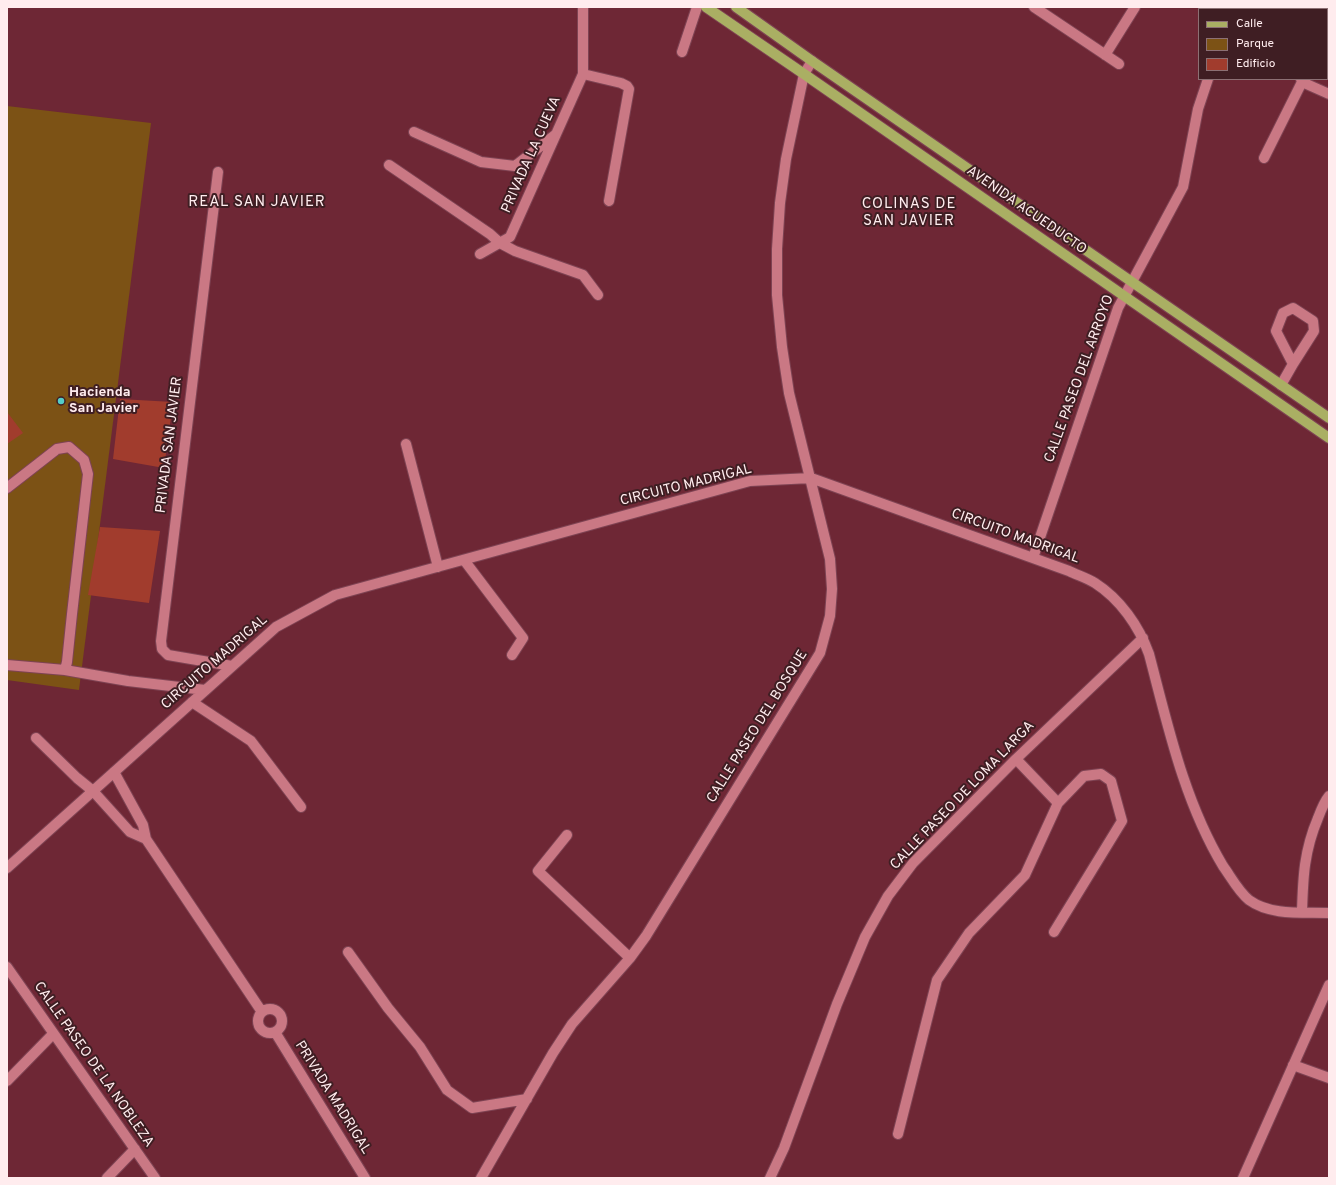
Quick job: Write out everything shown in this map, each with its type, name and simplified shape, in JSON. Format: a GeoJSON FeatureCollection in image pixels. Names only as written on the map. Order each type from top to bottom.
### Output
{"type":"FeatureCollection","features":[{"type":"Feature","properties":{"kind":"main road","name":"AVENIDA ACUEDUCTO"},"geometry":{"type":"LineString","coordinates":[[706,7],[1329,438]]}},
{"type":"Feature","properties":{"kind":"main road","name":"AVENIDA ACUEDUCTO"},"geometry":{"type":"LineString","coordinates":[[736,7],[1329,418]]}},
{"type":"Feature","properties":{"kind":"street","name":"PRIVADA LA CUEVA"},"geometry":{"type":"LineString","coordinates":[[480,254],[510,237],[583,74],[583,7]]}},
{"type":"Feature","properties":{"kind":"street"},"geometry":{"type":"LineString","coordinates":[[682,52],[697,7]]}},
{"type":"Feature","properties":{"kind":"street"},"geometry":{"type":"LineString","coordinates":[[1034,7],[1119,64]]}},
{"type":"Feature","properties":{"kind":"street"},"geometry":{"type":"LineString","coordinates":[[1105,55],[1135,7]]}},
{"type":"Feature","properties":{"kind":"street","name":"CALLE PASEO DEL BOSQUE"},"geometry":{"type":"LineString","coordinates":[[481,1178],[572,1024],[630,958],[646,936],[820,652],[830,616],[832,589],[830,559],[789,393],[782,347],[777,295],[777,249],[780,204],[786,159],[804,74],[812,61]]}},
{"type":"Feature","properties":{"kind":"street"},"geometry":{"type":"LineString","coordinates":[[583,74],[621,83],[629,89],[609,201]]}},
{"type":"Feature","properties":{"kind":"street","name":"CALLE PASEO DEL ARROYO"},"geometry":{"type":"LineString","coordinates":[[1033,558],[1118,308],[1183,187],[1198,109],[1208,80]]}},
{"type":"Feature","properties":{"kind":"street"},"geometry":{"type":"LineString","coordinates":[[1264,158],[1302,81],[1329,94]]}},
{"type":"Feature","properties":{"kind":"street"},"geometry":{"type":"LineString","coordinates":[[414,132],[481,162],[515,166],[557,134]]}},
{"type":"Feature","properties":{"kind":"street"},"geometry":{"type":"LineString","coordinates":[[389,165],[490,234],[500,243],[515,251],[583,275],[598,295]]}},
{"type":"Feature","properties":{"kind":"street","name":"PRIVADA SAN JAVIER"},"geometry":{"type":"LineString","coordinates":[[218,172],[161,641],[162,649],[168,655],[232,666]]}},
{"type":"Feature","properties":{"kind":"street"},"geometry":{"type":"LineString","coordinates":[[1281,385],[1314,331],[1313,321],[1293,308],[1283,313],[1276,331],[1293,364]]}},
{"type":"Feature","properties":{"kind":"street"},"geometry":{"type":"LineString","coordinates":[[406,444],[438,567]]}},
{"type":"Feature","properties":{"kind":"street"},"geometry":{"type":"LineString","coordinates":[[7,488],[58,449],[69,447],[84,460],[88,474],[65,670]]}},
{"type":"Feature","properties":{"kind":"street","name":"CIRCUITO MADRIGAL"},"geometry":{"type":"LineString","coordinates":[[7,868],[276,627],[335,595],[750,481],[811,478],[1069,571],[1095,583],[1117,602],[1131,618],[1143,638],[1149,654],[1177,760],[1191,800],[1216,853],[1238,888],[1249,900],[1264,908],[1285,912],[1329,913]]}},
{"type":"Feature","properties":{"kind":"street"},"geometry":{"type":"LineString","coordinates":[[464,560],[523,638],[512,655]]}},
{"type":"Feature","properties":{"kind":"street","name":"CALLE PASEO DE LOMA LARGA"},"geometry":{"type":"LineString","coordinates":[[770,1178],[784,1148],[837,1004],[865,937],[888,896],[913,863],[1016,760],[1143,638]]}},
{"type":"Feature","properties":{"kind":"street"},"geometry":{"type":"LineString","coordinates":[[7,665],[65,670],[128,681],[205,690]]}},
{"type":"Feature","properties":{"kind":"street"},"geometry":{"type":"LineString","coordinates":[[192,702],[252,741],[301,806]]}},
{"type":"Feature","properties":{"kind":"street"},"geometry":{"type":"LineString","coordinates":[[36,738],[93,791],[130,832],[146,839]]}},
{"type":"Feature","properties":{"kind":"street"},"geometry":{"type":"LineString","coordinates":[[1016,760],[1058,803]]}},
{"type":"Feature","properties":{"kind":"street"},"geometry":{"type":"LineString","coordinates":[[114,772],[143,825],[146,839],[262,1012]]}},
{"type":"Feature","properties":{"kind":"street"},"geometry":{"type":"LineString","coordinates":[[898,1134],[937,980],[969,933],[1025,875],[1058,803],[1084,776],[1101,774],[1111,781],[1122,821],[1054,932]]}},
{"type":"Feature","properties":{"kind":"street"},"geometry":{"type":"LineString","coordinates":[[1302,912],[1305,856],[1314,827],[1325,801],[1329,796]]}},
{"type":"Feature","properties":{"kind":"street"},"geometry":{"type":"LineString","coordinates":[[567,835],[538,871],[630,958]]}},
{"type":"Feature","properties":{"kind":"street"},"geometry":{"type":"LineString","coordinates":[[348,952],[388,1008],[420,1047],[447,1090],[472,1108],[527,1099]]}},
{"type":"Feature","properties":{"kind":"street","name":"CALLE PASEO DE LA NOBLEZA"},"geometry":{"type":"LineString","coordinates":[[7,967],[155,1178]]}},
{"type":"Feature","properties":{"kind":"street"},"geometry":{"type":"LineString","coordinates":[[1243,1178],[1293,1065],[1326,1000],[1329,985]]}},
{"type":"Feature","properties":{"kind":"street"},"geometry":{"type":"LineString","coordinates":[[267,1009],[277,1011],[282,1019],[282,1024],[275,1032],[267,1033],[260,1027],[258,1019],[262,1012],[267,1009]]}},
{"type":"Feature","properties":{"kind":"street","name":"PRIVADA MADRIGAL"},"geometry":{"type":"LineString","coordinates":[[275,1032],[365,1178]]}},
{"type":"Feature","properties":{"kind":"street"},"geometry":{"type":"LineString","coordinates":[[7,1081],[53,1034]]}},
{"type":"Feature","properties":{"kind":"street"},"geometry":{"type":"LineString","coordinates":[[1293,1065],[1329,1078]]}},
{"type":"Feature","properties":{"kind":"street"},"geometry":{"type":"LineString","coordinates":[[107,1178],[135,1149]]}},
{"type":"Feature","properties":{"kind":"green space","name":"Hacienda San Javier"},"geometry":{"type":"Polygon","coordinates":[[[7,106],[151,123],[79,690],[7,680],[7,106]]]}},
{"type":"Feature","properties":{"kind":"building"},"geometry":{"type":"Polygon","coordinates":[[[120,399],[173,402],[164,468],[113,459],[120,399]]]}},
{"type":"Feature","properties":{"kind":"building"},"geometry":{"type":"Polygon","coordinates":[[[7,412],[23,433],[7,444],[7,412]]]}},
{"type":"Feature","properties":{"kind":"building"},"geometry":{"type":"Polygon","coordinates":[[[100,527],[160,531],[149,603],[88,595],[100,527]]]}},
{"type":"Feature","properties":{"kind":"place","name":"Hacienda San Javier"},"geometry":{"type":"Point","coordinates":[61,401]}},
{"type":"Feature","properties":{"kind":"district","name":"REAL SAN JAVIER"},"geometry":{"type":"Point","coordinates":[257,203]}},
{"type":"Feature","properties":{"kind":"district","name":"COLINAS DE SAN JAVIER"},"geometry":{"type":"Point","coordinates":[909,214]}}]}
